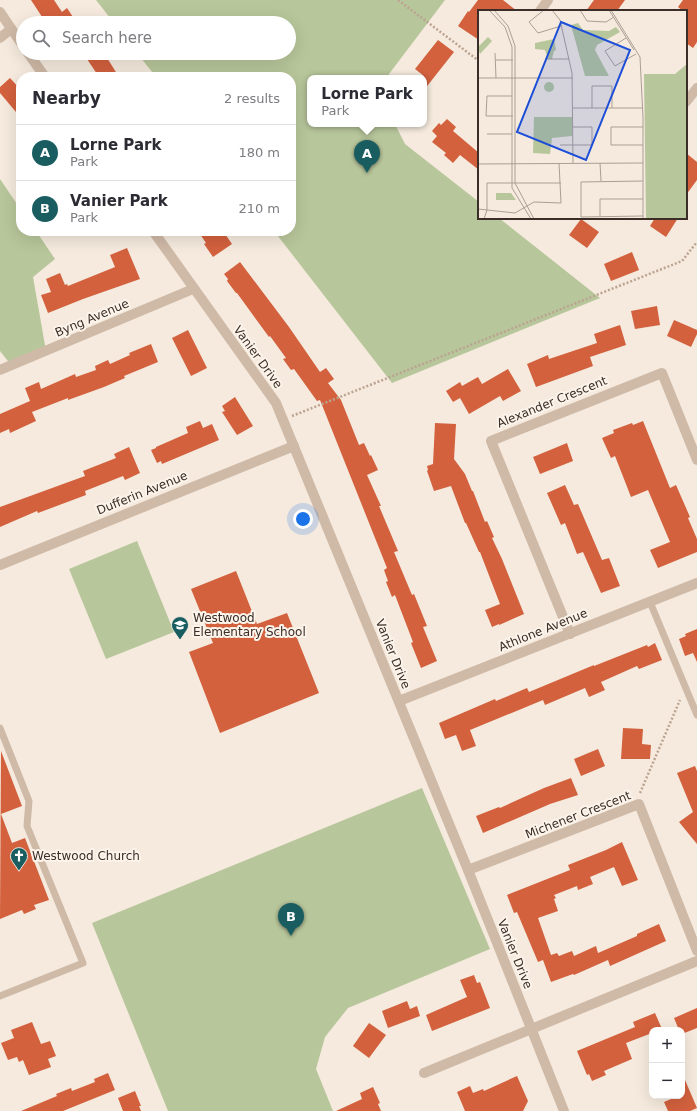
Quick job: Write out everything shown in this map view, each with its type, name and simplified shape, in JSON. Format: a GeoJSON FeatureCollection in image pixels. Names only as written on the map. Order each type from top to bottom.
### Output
{"type":"FeatureCollection","features":[{"type":"Feature","properties":{"kind":"street"},"geometry":{"type":"LineString","coordinates":[[541,10],[548,0]]}},
{"type":"Feature","properties":{"kind":"street"},"geometry":{"type":"LineString","coordinates":[[0,12],[16,36]]}},
{"type":"Feature","properties":{"kind":"street"},"geometry":{"type":"LineString","coordinates":[[0,38],[11,29]]}},
{"type":"Feature","properties":{"kind":"street"},"geometry":{"type":"LineString","coordinates":[[33,60],[41,72]]}},
{"type":"Feature","properties":{"kind":"street"},"geometry":{"type":"LineString","coordinates":[[687,101],[697,88]]}},
{"type":"Feature","properties":{"kind":"street","name":"Vanier Drive"},"geometry":{"type":"LineString","coordinates":[[156,236],[276,403],[468,870],[564,1111]]}},
{"type":"Feature","properties":{"kind":"street","name":"Byng Avenue"},"geometry":{"type":"LineString","coordinates":[[0,370],[193,289]]}},
{"type":"Feature","properties":{"kind":"street","name":"Alexander Crescent"},"geometry":{"type":"LineString","coordinates":[[570,634],[491,441],[662,373],[697,460]]}},
{"type":"Feature","properties":{"kind":"street","name":"Dufferin Avenue"},"geometry":{"type":"LineString","coordinates":[[0,565],[294,446]]}},
{"type":"Feature","properties":{"kind":"street","name":"Athlone Avenue"},"geometry":{"type":"LineString","coordinates":[[399,701],[697,583]]}},
{"type":"Feature","properties":{"kind":"street","name":"Michener Crescent"},"geometry":{"type":"LineString","coordinates":[[468,870],[639,804],[697,951]]}},
{"type":"Feature","properties":{"kind":"street"},"geometry":{"type":"LineString","coordinates":[[424,1073],[697,961]]}},
{"type":"Feature","properties":{"kind":"lane"},"geometry":{"type":"LineString","coordinates":[[650,602],[697,715]]}},
{"type":"Feature","properties":{"kind":"lane"},"geometry":{"type":"LineString","coordinates":[[0,728],[29,802],[27,826],[83,963],[0,996]]}},
{"type":"Feature","properties":{"kind":"path"},"geometry":{"type":"LineString","coordinates":[[398,0],[478,60]]}},
{"type":"Feature","properties":{"kind":"path"},"geometry":{"type":"LineString","coordinates":[[283,419],[682,261],[697,242]]}},
{"type":"Feature","properties":{"kind":"path"},"geometry":{"type":"LineString","coordinates":[[639,804],[637,799],[686,687]]}},
{"type":"Feature","properties":{"kind":"green space"},"geometry":{"type":"Polygon","coordinates":[[[96,0],[445,0],[389,75],[307,75],[307,127],[396,127],[405,144],[478,201],[478,219],[500,219],[600,298],[392,383],[278,236],[296,236],[296,72],[152,72],[143,60],[296,60],[296,16],[109,16],[96,0]]]}},
{"type":"Feature","properties":{"kind":"green space"},"geometry":{"type":"Polygon","coordinates":[[[0,179],[16,203],[16,236],[39,236],[55,259],[33,277],[46,351],[11,365],[0,351],[0,179]]]}},
{"type":"Feature","properties":{"kind":"green space"},"geometry":{"type":"Polygon","coordinates":[[[137,541],[174,632],[106,659],[69,569],[137,541]]]}},
{"type":"Feature","properties":{"kind":"green space"},"geometry":{"type":"Polygon","coordinates":[[[422,788],[490,949],[348,1008],[325,1037],[316,1069],[333,1111],[168,1111],[92,923],[422,788]]]}},
{"type":"Feature","properties":{"kind":"building"},"geometry":{"type":"Polygon","coordinates":[[[31,0],[54,0],[62,12],[67,8],[72,16],[41,16],[31,0]]]}},
{"type":"Feature","properties":{"kind":"building"},"geometry":{"type":"Polygon","coordinates":[[[478,0],[503,0],[516,10],[478,10],[478,39],[458,26],[468,11],[469,12],[478,0]]]}},
{"type":"Feature","properties":{"kind":"building"},"geometry":{"type":"Polygon","coordinates":[[[594,0],[625,0],[618,10],[587,10],[594,0]]]}},
{"type":"Feature","properties":{"kind":"building"},"geometry":{"type":"Polygon","coordinates":[[[683,0],[697,0],[697,42],[693,48],[687,44],[687,10],[682,10],[678,7],[683,0]]]}},
{"type":"Feature","properties":{"kind":"building"},"geometry":{"type":"Polygon","coordinates":[[[438,40],[454,52],[427,86],[427,75],[423,75],[415,69],[438,40]]]}},
{"type":"Feature","properties":{"kind":"building"},"geometry":{"type":"Polygon","coordinates":[[[88,60],[108,60],[116,72],[96,72],[88,60]]]}},
{"type":"Feature","properties":{"kind":"building"},"geometry":{"type":"Polygon","coordinates":[[[10,78],[16,85],[16,112],[0,93],[0,87],[10,78]]]}},
{"type":"Feature","properties":{"kind":"building"},"geometry":{"type":"Polygon","coordinates":[[[447,119],[456,127],[453,131],[478,152],[478,169],[460,155],[453,163],[444,155],[446,153],[432,142],[437,136],[432,131],[439,123],[441,125],[447,119]]]}},
{"type":"Feature","properties":{"kind":"building"},"geometry":{"type":"Polygon","coordinates":[[[687,154],[697,162],[697,180],[687,194],[687,154]]]}},
{"type":"Feature","properties":{"kind":"building"},"geometry":{"type":"Polygon","coordinates":[[[581,219],[599,232],[587,248],[569,235],[581,219]]]}},
{"type":"Feature","properties":{"kind":"building"},"geometry":{"type":"Polygon","coordinates":[[[654,219],[677,219],[666,237],[650,226],[654,219]]]}},
{"type":"Feature","properties":{"kind":"building"},"geometry":{"type":"Polygon","coordinates":[[[201,236],[226,236],[232,244],[213,257],[204,244],[206,243],[201,236]]]}},
{"type":"Feature","properties":{"kind":"building"},"geometry":{"type":"Polygon","coordinates":[[[127,248],[140,279],[48,313],[41,295],[51,292],[46,279],[60,273],[65,285],[67,284],[68,286],[115,267],[110,255],[127,248]]]}},
{"type":"Feature","properties":{"kind":"building"},"geometry":{"type":"Polygon","coordinates":[[[632,252],[639,270],[611,281],[604,264],[632,252]]]}},
{"type":"Feature","properties":{"kind":"building"},"geometry":{"type":"Polygon","coordinates":[[[240,262],[289,327],[320,372],[326,368],[334,379],[328,383],[341,400],[359,445],[364,443],[378,470],[367,475],[381,506],[379,506],[398,551],[394,552],[427,626],[423,627],[437,661],[421,668],[395,595],[392,597],[386,582],[388,581],[384,570],[387,568],[320,400],[317,401],[294,369],[291,370],[283,359],[286,358],[227,281],[228,279],[224,274],[240,262]]]}},
{"type":"Feature","properties":{"kind":"building"},"geometry":{"type":"Polygon","coordinates":[[[657,306],[660,325],[635,329],[631,311],[657,306]]]}},
{"type":"Feature","properties":{"kind":"building"},"geometry":{"type":"Polygon","coordinates":[[[674,320],[697,330],[697,334],[691,347],[667,336],[674,320]]]}},
{"type":"Feature","properties":{"kind":"building"},"geometry":{"type":"Polygon","coordinates":[[[620,325],[626,345],[590,357],[593,366],[536,387],[527,364],[548,355],[549,359],[597,343],[594,334],[620,325]]]}},
{"type":"Feature","properties":{"kind":"building"},"geometry":{"type":"Polygon","coordinates":[[[188,330],[207,368],[191,376],[172,338],[188,330]]]}},
{"type":"Feature","properties":{"kind":"building"},"geometry":{"type":"Polygon","coordinates":[[[151,344],[158,362],[124,376],[125,378],[104,387],[68,400],[68,398],[32,412],[36,421],[10,433],[9,429],[0,433],[0,414],[30,401],[25,388],[39,382],[41,389],[75,374],[76,377],[96,370],[95,366],[108,360],[110,364],[130,355],[129,353],[151,344]]]}},
{"type":"Feature","properties":{"kind":"building"},"geometry":{"type":"Polygon","coordinates":[[[508,369],[521,391],[503,401],[500,396],[469,414],[460,398],[453,402],[446,391],[460,382],[462,386],[478,377],[482,384],[508,369]]]}},
{"type":"Feature","properties":{"kind":"building"},"geometry":{"type":"Polygon","coordinates":[[[235,397],[253,426],[237,435],[222,412],[225,411],[222,406],[235,397]]]}},
{"type":"Feature","properties":{"kind":"building"},"geometry":{"type":"Polygon","coordinates":[[[200,421],[203,428],[212,424],[219,440],[162,464],[161,461],[157,463],[151,450],[188,433],[186,427],[200,421]]]}},
{"type":"Feature","properties":{"kind":"building"},"geometry":{"type":"Polygon","coordinates":[[[643,421],[670,488],[676,485],[690,517],[688,518],[697,539],[697,552],[658,568],[650,550],[670,542],[648,490],[631,497],[615,456],[611,458],[602,438],[614,433],[613,430],[632,423],[633,425],[643,421]]]}},
{"type":"Feature","properties":{"kind":"building"},"geometry":{"type":"Polygon","coordinates":[[[435,423],[456,424],[454,459],[465,474],[485,522],[487,521],[494,537],[492,538],[524,614],[499,625],[492,627],[485,610],[500,604],[480,552],[465,523],[451,486],[434,491],[427,471],[427,466],[433,464],[435,423]]]}},
{"type":"Feature","properties":{"kind":"building"},"geometry":{"type":"Polygon","coordinates":[[[567,443],[573,461],[540,474],[533,457],[567,443]]]}},
{"type":"Feature","properties":{"kind":"building"},"geometry":{"type":"Polygon","coordinates":[[[129,447],[140,473],[125,480],[123,476],[85,491],[86,495],[38,513],[37,511],[0,527],[0,507],[85,476],[83,471],[116,458],[114,454],[129,447]]]}},
{"type":"Feature","properties":{"kind":"building"},"geometry":{"type":"Polygon","coordinates":[[[565,485],[574,505],[578,504],[602,560],[609,558],[620,586],[601,593],[583,552],[577,554],[565,523],[561,525],[547,493],[565,485]]]}},
{"type":"Feature","properties":{"kind":"building"},"geometry":{"type":"Polygon","coordinates":[[[236,571],[257,624],[287,613],[319,693],[220,733],[189,652],[213,643],[191,589],[236,571]]]}},
{"type":"Feature","properties":{"kind":"building"},"geometry":{"type":"Polygon","coordinates":[[[697,629],[697,662],[693,653],[685,656],[679,639],[686,636],[685,634],[697,629]]]}},
{"type":"Feature","properties":{"kind":"building"},"geometry":{"type":"Polygon","coordinates":[[[655,643],[662,660],[639,669],[637,666],[601,682],[605,690],[589,697],[585,688],[545,705],[543,700],[470,730],[476,746],[462,751],[456,735],[445,739],[439,723],[495,699],[496,701],[527,688],[529,692],[594,665],[647,645],[648,647],[655,643]]]}},
{"type":"Feature","properties":{"kind":"building"},"geometry":{"type":"Polygon","coordinates":[[[623,728],[643,729],[642,744],[651,745],[650,759],[621,759],[623,728]]]}},
{"type":"Feature","properties":{"kind":"building"},"geometry":{"type":"Polygon","coordinates":[[[598,749],[605,766],[581,776],[574,759],[598,749]]]}},
{"type":"Feature","properties":{"kind":"building","name":"Westwood Church"},"geometry":{"type":"Polygon","coordinates":[[[1,751],[22,806],[1,814],[12,843],[25,838],[49,900],[34,905],[36,909],[24,914],[22,910],[0,919],[1,751]]]}},
{"type":"Feature","properties":{"kind":"building"},"geometry":{"type":"Polygon","coordinates":[[[695,766],[697,771],[697,844],[679,822],[693,812],[677,773],[695,766]]]}},
{"type":"Feature","properties":{"kind":"building"},"geometry":{"type":"Polygon","coordinates":[[[571,778],[578,795],[550,804],[483,833],[476,816],[499,807],[500,808],[544,788],[571,778]]]}},
{"type":"Feature","properties":{"kind":"building"},"geometry":{"type":"Polygon","coordinates":[[[622,842],[638,880],[622,886],[614,867],[590,877],[593,884],[578,890],[577,886],[554,895],[556,898],[554,899],[558,911],[538,918],[551,955],[557,953],[559,956],[572,951],[574,956],[596,946],[598,953],[637,936],[637,934],[659,924],[666,941],[610,966],[608,960],[574,975],[573,974],[551,982],[543,960],[538,962],[517,912],[514,913],[507,895],[570,870],[568,865],[622,842]]]}},
{"type":"Feature","properties":{"kind":"building"},"geometry":{"type":"Polygon","coordinates":[[[474,975],[477,983],[480,982],[490,1008],[432,1031],[426,1015],[467,997],[460,980],[474,975]]]}},
{"type":"Feature","properties":{"kind":"building"},"geometry":{"type":"Polygon","coordinates":[[[407,1001],[410,1009],[417,1006],[420,1016],[388,1028],[382,1011],[407,1001]]]}},
{"type":"Feature","properties":{"kind":"building"},"geometry":{"type":"Polygon","coordinates":[[[697,1008],[697,1028],[685,1033],[685,1027],[678,1027],[674,1018],[697,1008]]]}},
{"type":"Feature","properties":{"kind":"building"},"geometry":{"type":"Polygon","coordinates":[[[655,1013],[661,1027],[649,1027],[649,1034],[626,1043],[632,1059],[604,1071],[606,1075],[592,1081],[589,1074],[587,1075],[577,1051],[635,1027],[633,1022],[655,1013]]]}},
{"type":"Feature","properties":{"kind":"building"},"geometry":{"type":"Polygon","coordinates":[[[32,1022],[41,1044],[50,1041],[56,1056],[48,1059],[51,1067],[29,1075],[23,1060],[19,1062],[17,1057],[8,1060],[1,1043],[14,1038],[11,1030],[32,1022]]]}},
{"type":"Feature","properties":{"kind":"building"},"geometry":{"type":"Polygon","coordinates":[[[369,1023],[386,1035],[369,1058],[353,1046],[369,1023]]]}},
{"type":"Feature","properties":{"kind":"building"},"geometry":{"type":"Polygon","coordinates":[[[108,1073],[115,1090],[63,1111],[21,1111],[57,1096],[56,1094],[71,1088],[72,1091],[95,1082],[94,1079],[108,1073]]]}},
{"type":"Feature","properties":{"kind":"building"},"geometry":{"type":"Polygon","coordinates":[[[517,1076],[528,1101],[523,1111],[465,1111],[457,1092],[470,1086],[473,1093],[483,1089],[484,1091],[517,1076]]]}},
{"type":"Feature","properties":{"kind":"building"},"geometry":{"type":"Polygon","coordinates":[[[685,1080],[697,1108],[690,1111],[668,1111],[664,1102],[671,1099],[685,1099],[685,1080]]]}},
{"type":"Feature","properties":{"kind":"building"},"geometry":{"type":"Polygon","coordinates":[[[373,1087],[380,1103],[378,1104],[381,1111],[336,1111],[362,1099],[360,1093],[373,1087]]]}},
{"type":"Feature","properties":{"kind":"building"},"geometry":{"type":"Polygon","coordinates":[[[135,1091],[141,1106],[139,1106],[141,1111],[123,1111],[118,1098],[135,1091]]]}},
{"type":"Feature","properties":{"kind":"place","name":"Lorne Park"},"geometry":{"type":"Point","coordinates":[367,173]}},
{"type":"Feature","properties":{"kind":"place","name":"Westwood Elementary School"},"geometry":{"type":"Point","coordinates":[180,640]}},
{"type":"Feature","properties":{"kind":"place","name":"Westwood Church"},"geometry":{"type":"Point","coordinates":[19,871]}},
{"type":"Feature","properties":{"kind":"place","name":"Vanier Park"},"geometry":{"type":"Point","coordinates":[291,936]}}]}
